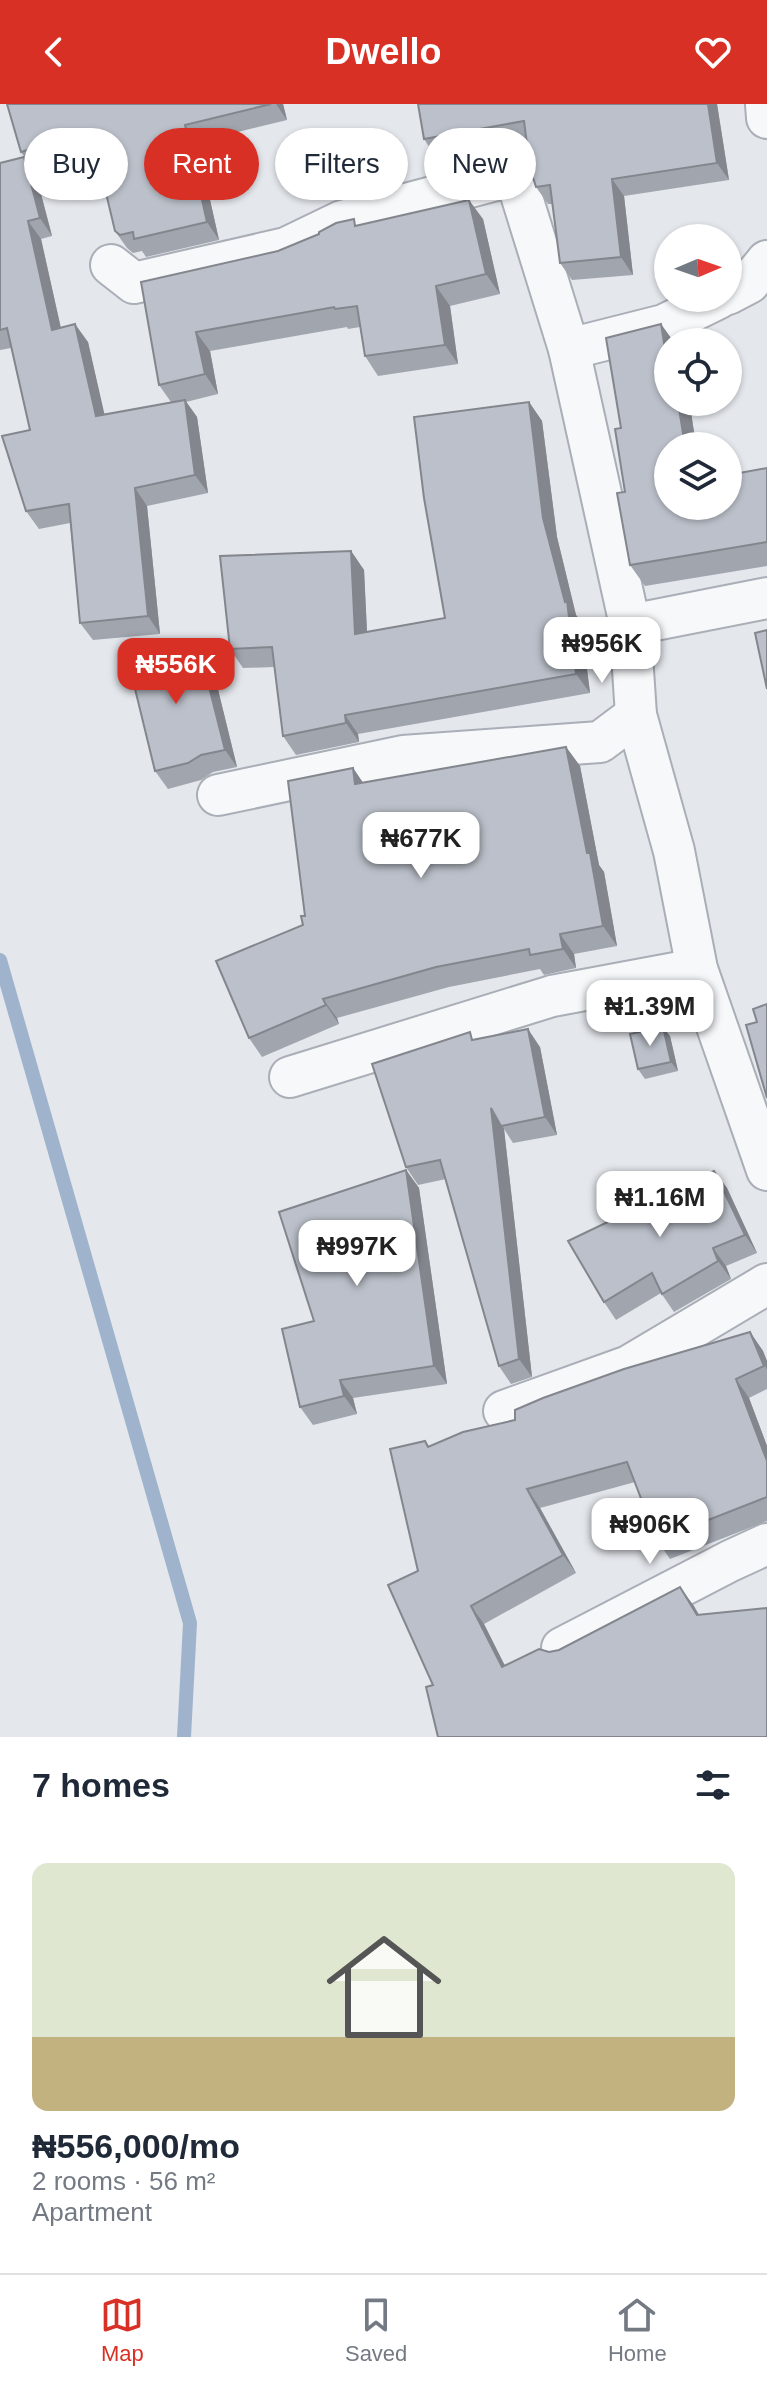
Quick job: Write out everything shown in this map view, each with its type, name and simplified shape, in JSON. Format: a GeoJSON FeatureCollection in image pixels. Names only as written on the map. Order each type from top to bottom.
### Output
{"type":"FeatureCollection","features":[{"type":"Feature","properties":{"kind":"street"},"geometry":{"type":"LineString","coordinates":[[766,104],[767,118]]}},
{"type":"Feature","properties":{"kind":"street"},"geometry":{"type":"LineString","coordinates":[[111,265],[134,283],[286,248],[342,221],[515,175],[569,349],[630,625],[636,715],[674,851],[697,969],[767,1170]]}},
{"type":"Feature","properties":{"kind":"street"},"geometry":{"type":"LineString","coordinates":[[742,287],[749,283],[767,261]]}},
{"type":"Feature","properties":{"kind":"street"},"geometry":{"type":"LineString","coordinates":[[569,349],[664,325],[690,312]]}},
{"type":"Feature","properties":{"kind":"street"},"geometry":{"type":"LineString","coordinates":[[630,625],[767,598]]}},
{"type":"Feature","properties":{"kind":"street"},"geometry":{"type":"LineString","coordinates":[[218,795],[403,756],[600,742],[636,715]]}},
{"type":"Feature","properties":{"kind":"street"},"geometry":{"type":"LineString","coordinates":[[290,1077],[552,996],[697,969]]}},
{"type":"Feature","properties":{"kind":"street"},"geometry":{"type":"LineString","coordinates":[[504,1411],[629,1366],[767,1284]]}},
{"type":"Feature","properties":{"kind":"street"},"geometry":{"type":"LineString","coordinates":[[562,1648],[767,1544]]}},
{"type":"Feature","properties":{"kind":"building"},"geometry":{"type":"Polygon","coordinates":[[[7,104],[271,104],[185,125],[186,128],[144,128],[144,200],[202,200],[207,222],[134,239],[133,232],[120,235],[115,231],[108,200],[128,200],[128,128],[24,128],[24,151],[21,152],[7,104]]]}},
{"type":"Feature","properties":{"kind":"building"},"geometry":{"type":"Polygon","coordinates":[[[418,104],[708,104],[717,163],[612,179],[621,257],[560,263],[550,185],[536,187],[536,128],[525,128],[524,121],[485,128],[424,128],[424,139],[418,104]]]}},
{"type":"Feature","properties":{"kind":"building"},"geometry":{"type":"Polygon","coordinates":[[[24,157],[24,200],[35,200],[40,218],[28,221],[52,330],[75,324],[96,416],[185,400],[195,475],[135,488],[148,616],[80,623],[69,504],[26,511],[2,436],[30,430],[7,328],[0,330],[0,163],[24,157]]]}},
{"type":"Feature","properties":{"kind":"building"},"geometry":{"type":"Polygon","coordinates":[[[469,200],[486,274],[436,286],[445,345],[365,356],[357,306],[334,307],[196,332],[205,374],[159,385],[141,282],[278,251],[319,234],[336,223],[354,219],[355,226],[469,200]]]}},
{"type":"Feature","properties":{"kind":"building"},"geometry":{"type":"Polygon","coordinates":[[[661,324],[662,328],[654,328],[654,416],[680,416],[683,432],[654,432],[654,520],[742,520],[742,472],[767,468],[767,542],[630,565],[617,493],[625,492],[615,429],[621,428],[606,338],[661,324]]]}},
{"type":"Feature","properties":{"kind":"building"},"geometry":{"type":"Polygon","coordinates":[[[529,402],[543,518],[567,601],[576,674],[345,715],[346,723],[283,736],[272,647],[230,649],[220,556],[351,551],[355,634],[445,618],[424,498],[414,417],[529,402]]]}},
{"type":"Feature","properties":{"kind":"building"},"geometry":{"type":"Polygon","coordinates":[[[767,630],[767,689],[755,633],[767,630]]]}},
{"type":"Feature","properties":{"kind":"building"},"geometry":{"type":"Polygon","coordinates":[[[198,643],[225,750],[155,771],[128,660],[198,643]]]}},
{"type":"Feature","properties":{"kind":"building"},"geometry":{"type":"Polygon","coordinates":[[[566,747],[603,926],[560,934],[563,949],[530,955],[529,949],[436,967],[323,999],[326,1005],[249,1038],[216,961],[303,925],[301,916],[305,916],[288,781],[353,768],[355,784],[566,747]]]}},
{"type":"Feature","properties":{"kind":"building"},"geometry":{"type":"Polygon","coordinates":[[[767,1004],[767,1098],[746,1025],[757,1022],[753,1009],[767,1004]]]}},
{"type":"Feature","properties":{"kind":"building"},"geometry":{"type":"Polygon","coordinates":[[[663,1027],[671,1062],[638,1069],[630,1034],[663,1027]]]}},
{"type":"Feature","properties":{"kind":"building"},"geometry":{"type":"Polygon","coordinates":[[[528,1029],[545,1117],[501,1126],[491,1108],[519,1359],[499,1366],[440,1160],[406,1167],[372,1064],[470,1032],[472,1040],[528,1029]]]}},
{"type":"Feature","properties":{"kind":"building"},"geometry":{"type":"Polygon","coordinates":[[[406,1170],[434,1366],[340,1380],[344,1396],[300,1407],[282,1329],[314,1321],[279,1212],[406,1170]]]}},
{"type":"Feature","properties":{"kind":"building"},"geometry":{"type":"Polygon","coordinates":[[[714,1171],[745,1235],[713,1248],[718,1261],[662,1294],[652,1273],[604,1302],[568,1241],[714,1171]]]}},
{"type":"Feature","properties":{"kind":"building"},"geometry":{"type":"Polygon","coordinates":[[[750,1332],[764,1366],[736,1379],[767,1461],[767,1497],[657,1540],[627,1462],[527,1489],[563,1555],[471,1606],[502,1667],[539,1649],[549,1652],[559,1650],[680,1587],[697,1615],[767,1608],[767,1737],[438,1737],[426,1687],[433,1685],[388,1585],[418,1571],[390,1449],[425,1441],[428,1447],[463,1432],[515,1420],[515,1410],[543,1398],[624,1369],[750,1332]]]}},
{"type":"Feature","properties":{"kind":"waterway"},"geometry":{"type":"LineString","coordinates":[[0,960],[190,1623],[184,1737]]}}]}
